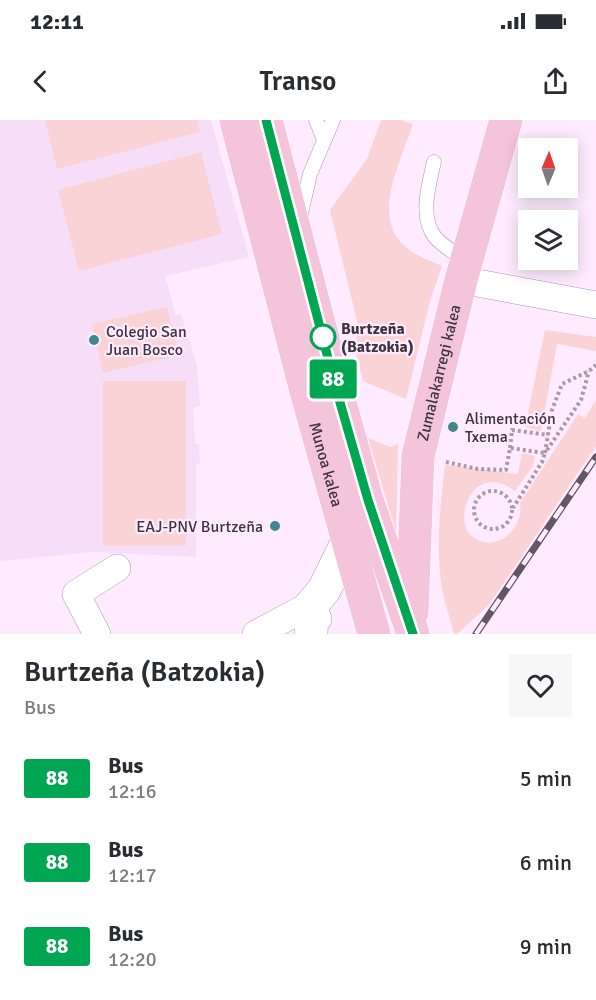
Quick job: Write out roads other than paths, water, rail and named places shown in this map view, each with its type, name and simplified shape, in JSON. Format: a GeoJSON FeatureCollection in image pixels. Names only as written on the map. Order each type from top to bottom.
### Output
{"type":"FeatureCollection","features":[{"type":"Feature","properties":{"kind":"main road","name":"Munoa kalea"},"geometry":{"type":"LineString","coordinates":[[236,120],[347,543],[374,634]]}},
{"type":"Feature","properties":{"kind":"main road","name":"Munoa kalea"},"geometry":{"type":"LineString","coordinates":[[266,120],[335,385],[368,500],[412,633]]}},
{"type":"Feature","properties":{"kind":"main road","name":"Zumalakarregi kalea"},"geometry":{"type":"LineString","coordinates":[[412,633],[418,456],[464,271],[506,120]]}},
{"type":"Feature","properties":{"kind":"street"},"geometry":{"type":"LineString","coordinates":[[464,271],[596,305]]}},
{"type":"Feature","properties":{"kind":"street"},"geometry":{"type":"LineString","coordinates":[[312,619],[347,543]]}},
{"type":"Feature","properties":{"kind":"street"},"geometry":{"type":"LineString","coordinates":[[97,634],[76,594],[117,568]]}},
{"type":"Feature","properties":{"kind":"street"},"geometry":{"type":"LineString","coordinates":[[256,634],[312,619]]}},
{"type":"Feature","properties":{"kind":"street"},"geometry":{"type":"LineString","coordinates":[[312,619],[324,634]]}},
{"type":"Feature","properties":{"kind":"lane"},"geometry":{"type":"LineString","coordinates":[[316,120],[324,140]]}},
{"type":"Feature","properties":{"kind":"lane"},"geometry":{"type":"LineString","coordinates":[[296,235],[310,174],[333,120]]}},
{"type":"Feature","properties":{"kind":"lane"},"geometry":{"type":"LineString","coordinates":[[434,162],[427,190],[426,211],[434,236],[464,271]]}},
{"type":"Feature","properties":{"kind":"railway"},"geometry":{"type":"LineString","coordinates":[[476,634],[596,457]]}},
{"type":"Feature","properties":{"kind":"place","name":"Burtzeña (Batzokia)"},"geometry":{"type":"Point","coordinates":[323,337]}},
{"type":"Feature","properties":{"kind":"place","name":"Colegio San Juan Bosco"},"geometry":{"type":"Point","coordinates":[94,340]}},
{"type":"Feature","properties":{"kind":"place","name":"Alimentación Txema"},"geometry":{"type":"Point","coordinates":[453,427]}},
{"type":"Feature","properties":{"kind":"place","name":"EAJ-PNV Burtzeña"},"geometry":{"type":"Point","coordinates":[275,526]}}]}
